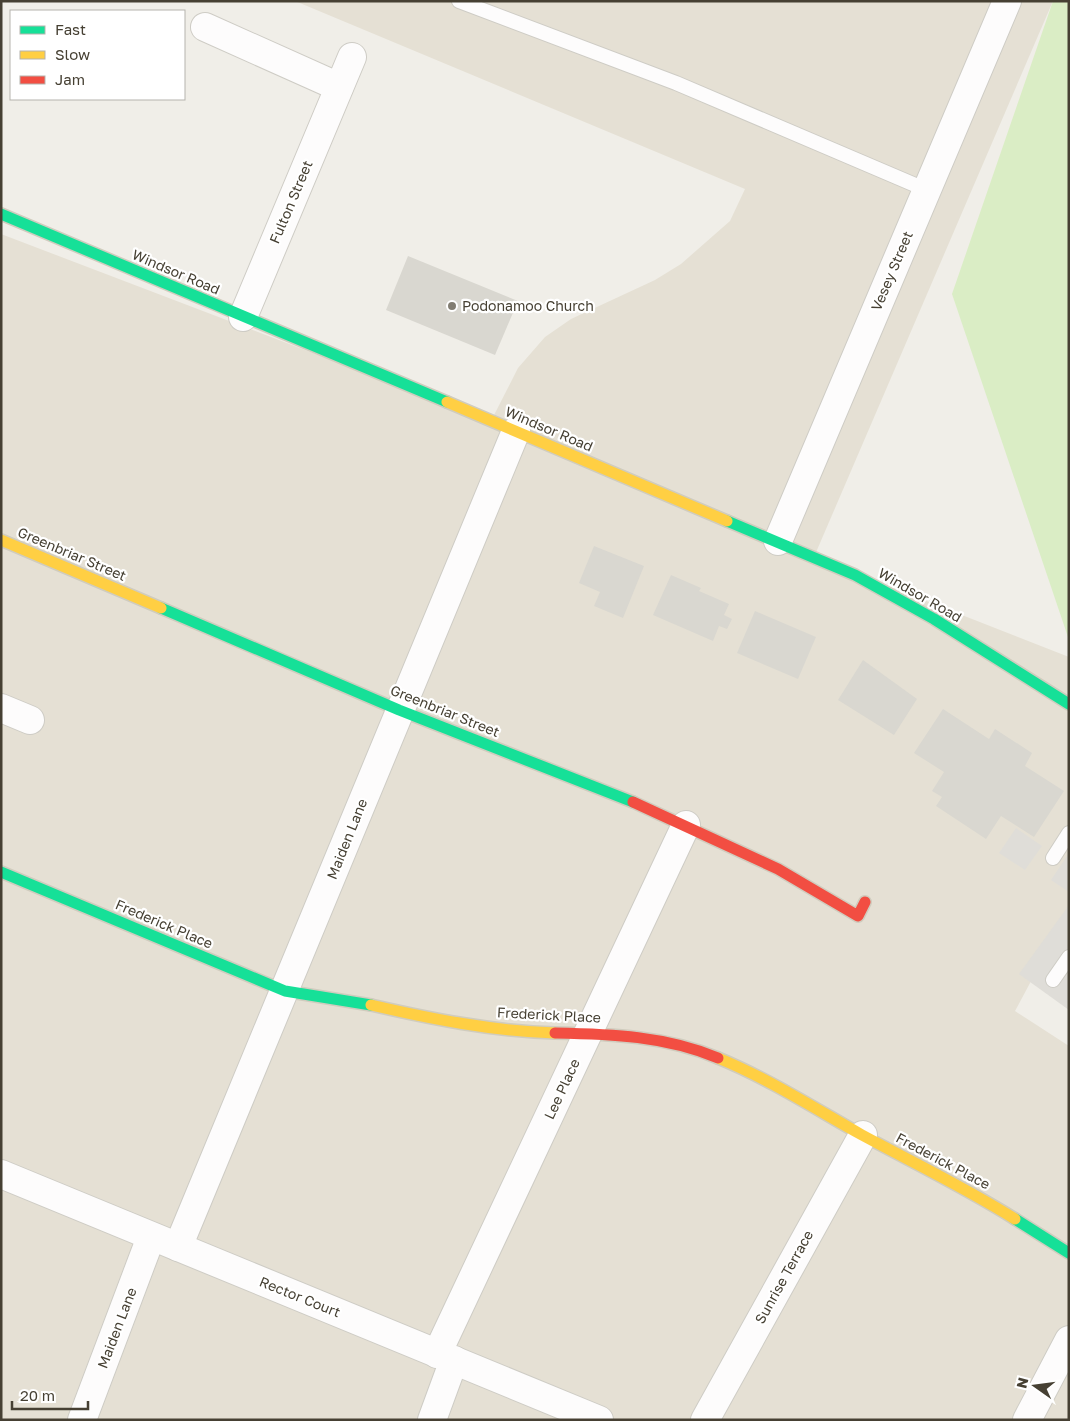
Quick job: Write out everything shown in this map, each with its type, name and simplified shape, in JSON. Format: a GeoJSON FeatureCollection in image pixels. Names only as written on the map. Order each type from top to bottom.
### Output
{"type":"FeatureCollection","features":[{"type":"Feature","properties":{"kind":"street","name":"Vesey Street"},"geometry":{"type":"LineString","coordinates":[[778,541],[1007,1]]}},
{"type":"Feature","properties":{"kind":"street"},"geometry":{"type":"LineString","coordinates":[[205,27],[339,87]]}},
{"type":"Feature","properties":{"kind":"street","name":"Fulton Street"},"geometry":{"type":"LineString","coordinates":[[243,317],[352,57]]}},
{"type":"Feature","properties":{"kind":"street","name":"Windsor Road"},"geometry":{"type":"LineString","coordinates":[[1,214],[855,575],[934,619],[1069,704]]}},
{"type":"Feature","properties":{"kind":"street","name":"Maiden Lane"},"geometry":{"type":"LineString","coordinates":[[178,1247],[516,431]]}},
{"type":"Feature","properties":{"kind":"street","name":"Greenbriar Street"},"geometry":{"type":"LineString","coordinates":[[1,540],[399,710],[634,802],[778,869],[858,916],[865,902]]}},
{"type":"Feature","properties":{"kind":"street"},"geometry":{"type":"LineString","coordinates":[[1,708],[30,720]]}},
{"type":"Feature","properties":{"kind":"street","name":"Lee Place"},"geometry":{"type":"LineString","coordinates":[[432,1420],[446,1357],[588,1033],[686,825]]}},
{"type":"Feature","properties":{"kind":"street","name":"Frederick Place"},"geometry":{"type":"LineString","coordinates":[[1,872],[285,991],[356,1002],[445,1022],[524,1032],[621,1034],[664,1041],[707,1052],[748,1070],[863,1135],[969,1190],[1069,1253]]}},
{"type":"Feature","properties":{"kind":"street","name":"Sunrise Terrace"},"geometry":{"type":"LineString","coordinates":[[706,1420],[863,1135]]}},
{"type":"Feature","properties":{"kind":"street","name":"Rector Court"},"geometry":{"type":"LineString","coordinates":[[1,1174],[599,1420]]}},
{"type":"Feature","properties":{"kind":"street","name":"Maiden Lane"},"geometry":{"type":"LineString","coordinates":[[82,1420],[151,1237]]}},
{"type":"Feature","properties":{"kind":"street"},"geometry":{"type":"LineString","coordinates":[[1027,1420],[1069,1340]]}},
{"type":"Feature","properties":{"kind":"lane"},"geometry":{"type":"LineString","coordinates":[[459,1],[676,82],[927,190]]}},
{"type":"Feature","properties":{"kind":"lane"},"geometry":{"type":"LineString","coordinates":[[1053,858],[1069,833]]}},
{"type":"Feature","properties":{"kind":"lane"},"geometry":{"type":"LineString","coordinates":[[1053,980],[1069,957]]}},
{"type":"Feature","properties":{"kind":"shaded area"},"geometry":{"type":"Polygon","coordinates":[[[295,1],[1053,1],[814,557],[1069,657],[1069,910],[1015,1011],[1069,1046],[1069,1420],[1,1420],[1,234],[491,421],[518,368],[545,337],[571,319],[655,280],[681,264],[730,221],[745,189],[295,1]]]}},
{"type":"Feature","properties":{"kind":"shaded area"},"geometry":{"type":"Polygon","coordinates":[[[1016,828],[1042,846],[1025,870],[999,853],[1016,828]]]}},
{"type":"Feature","properties":{"kind":"shaded area"},"geometry":{"type":"Polygon","coordinates":[[[1069,853],[1069,892],[1051,880],[1069,853]]]}},
{"type":"Feature","properties":{"kind":"shaded area"},"geometry":{"type":"Polygon","coordinates":[[[1069,905],[1069,1010],[1019,974],[1069,905]]]}},
{"type":"Feature","properties":{"kind":"green space"},"geometry":{"type":"Polygon","coordinates":[[[1053,1],[1069,1],[1069,640],[952,294],[1053,1]]]}},
{"type":"Feature","properties":{"kind":"building","name":"Podonamoo Church"},"geometry":{"type":"Polygon","coordinates":[[[408,256],[518,301],[495,355],[386,310],[408,256]]]}},
{"type":"Feature","properties":{"kind":"building"},"geometry":{"type":"Polygon","coordinates":[[[594,546],[644,566],[623,618],[594,606],[600,592],[579,583],[594,546]]]}},
{"type":"Feature","properties":{"kind":"building"},"geometry":{"type":"Polygon","coordinates":[[[671,575],[701,588],[699,591],[729,604],[724,615],[732,619],[727,629],[719,626],[713,641],[653,615],[671,575]]]}},
{"type":"Feature","properties":{"kind":"building"},"geometry":{"type":"Polygon","coordinates":[[[755,611],[816,637],[798,679],[737,653],[755,611]]]}},
{"type":"Feature","properties":{"kind":"building"},"geometry":{"type":"Polygon","coordinates":[[[863,660],[917,699],[894,735],[838,700],[863,660]]]}},
{"type":"Feature","properties":{"kind":"building"},"geometry":{"type":"Polygon","coordinates":[[[943,709],[989,739],[995,729],[1032,753],[1025,766],[1064,791],[1034,837],[1001,816],[986,839],[936,806],[942,797],[932,791],[944,772],[914,753],[943,709]]]}},
{"type":"Feature","properties":{"kind":"traffic: fast"},"geometry":{"type":"LineString","coordinates":[[1,214],[447,402]]}},
{"type":"Feature","properties":{"kind":"traffic: fast"},"geometry":{"type":"LineString","coordinates":[[727,521],[855,575],[934,619],[1069,704]]}},
{"type":"Feature","properties":{"kind":"traffic: fast"},"geometry":{"type":"LineString","coordinates":[[161,608],[399,710],[633,802]]}},
{"type":"Feature","properties":{"kind":"traffic: fast"},"geometry":{"type":"LineString","coordinates":[[1,872],[285,991],[371,1005]]}},
{"type":"Feature","properties":{"kind":"traffic: fast"},"geometry":{"type":"LineString","coordinates":[[1015,1219],[1069,1253]]}},
{"type":"Feature","properties":{"kind":"traffic: slow"},"geometry":{"type":"LineString","coordinates":[[447,402],[727,521]]}},
{"type":"Feature","properties":{"kind":"traffic: slow"},"geometry":{"type":"LineString","coordinates":[[1,540],[161,608]]}},
{"type":"Feature","properties":{"kind":"traffic: slow"},"geometry":{"type":"LineString","coordinates":[[371,1005],[462,1024],[508,1030],[555,1033]]}},
{"type":"Feature","properties":{"kind":"traffic: slow"},"geometry":{"type":"LineString","coordinates":[[718,1058],[773,1084],[1015,1219]]}},
{"type":"Feature","properties":{"kind":"traffic: jam"},"geometry":{"type":"LineString","coordinates":[[633,802],[778,869],[858,916],[865,902]]}},
{"type":"Feature","properties":{"kind":"traffic: jam"},"geometry":{"type":"LineString","coordinates":[[555,1033],[597,1034],[658,1041],[678,1045],[718,1058]]}},
{"type":"Feature","properties":{"kind":"place","name":"Podonamoo Church"},"geometry":{"type":"Point","coordinates":[452,306]}}]}
